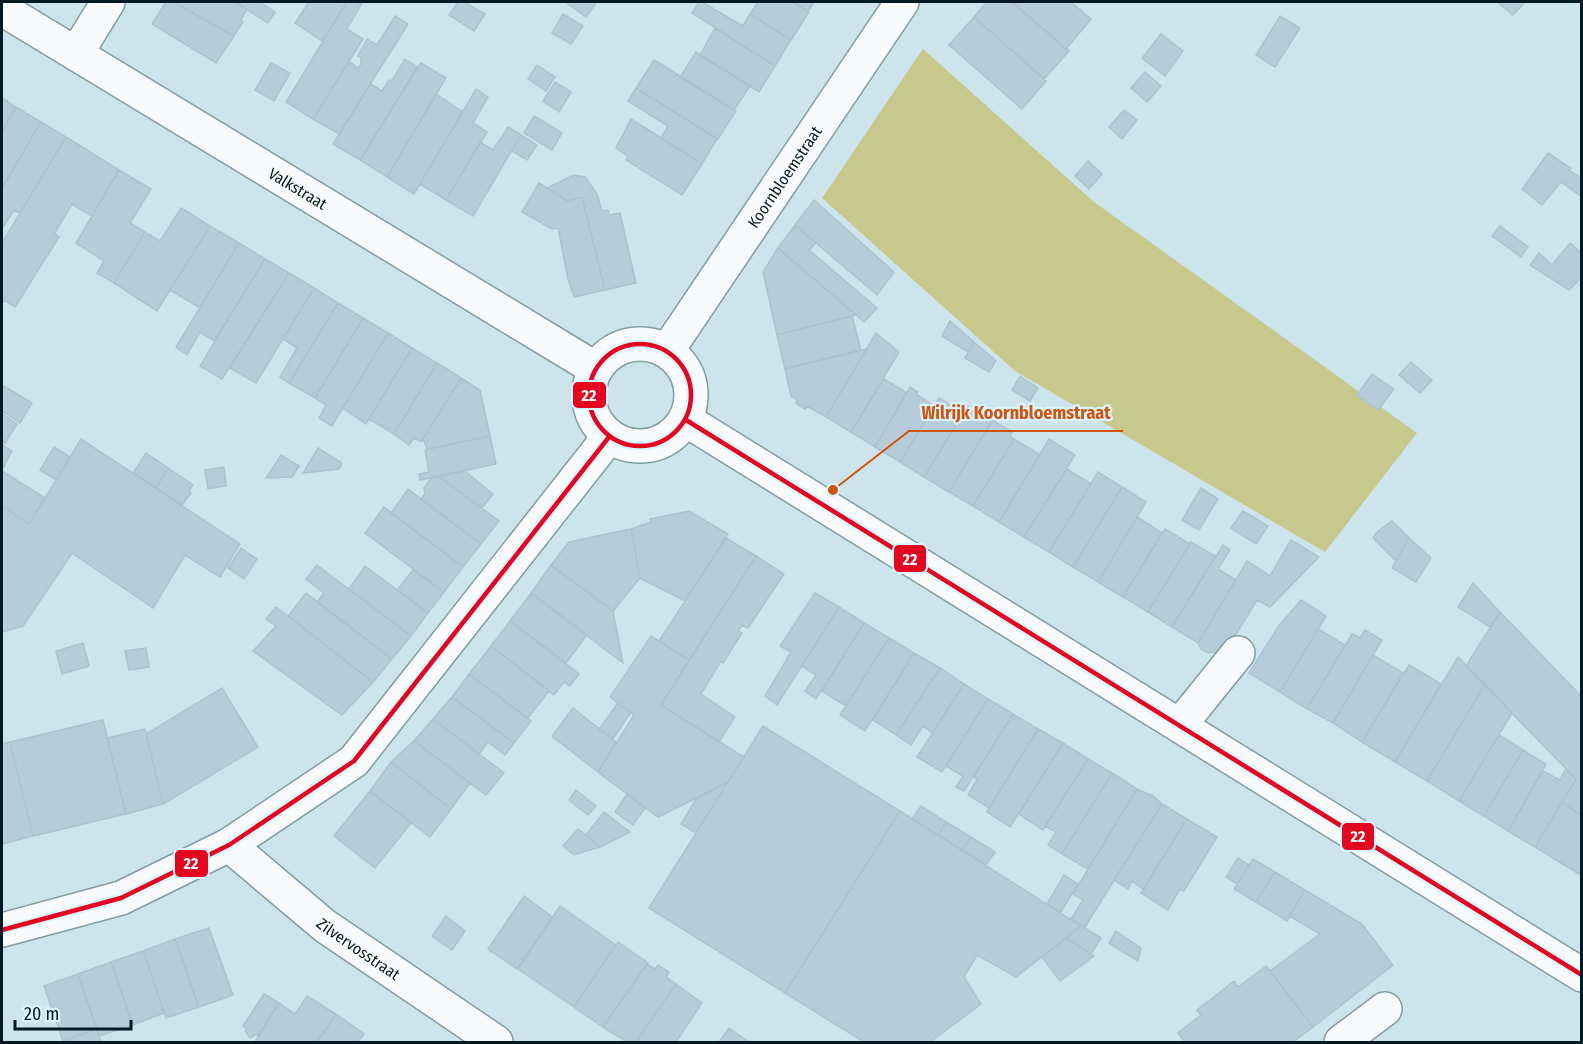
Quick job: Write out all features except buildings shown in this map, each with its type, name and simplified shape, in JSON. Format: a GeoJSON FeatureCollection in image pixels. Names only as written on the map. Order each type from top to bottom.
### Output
{"type":"FeatureCollection","features":[{"type":"Feature","properties":{"kind":"street"},"geometry":{"type":"LineString","coordinates":[[76,54],[108,2]]}},
{"type":"Feature","properties":{"kind":"street","name":"Koornbloemstraat"},"geometry":{"type":"LineString","coordinates":[[668,351],[902,2]]}},
{"type":"Feature","properties":{"kind":"street","name":"Valkstraat"},"geometry":{"type":"LineString","coordinates":[[2,9],[596,369]]}},
{"type":"Feature","properties":{"kind":"street"},"geometry":{"type":"LineString","coordinates":[[641,344],[668,351],[686,371],[692,397],[686,420],[663,442],[636,447],[609,437],[593,418],[589,393],[596,369],[615,350],[641,344]]}},
{"type":"Feature","properties":{"kind":"street"},"geometry":{"type":"LineString","coordinates":[[686,420],[1581,975]]}},
{"type":"Feature","properties":{"kind":"street"},"geometry":{"type":"LineString","coordinates":[[2,930],[121,898],[229,845],[354,761],[609,437]]}},
{"type":"Feature","properties":{"kind":"street"},"geometry":{"type":"LineString","coordinates":[[1180,725],[1238,652]]}},
{"type":"Feature","properties":{"kind":"street","name":"Zilvervosstraat"},"geometry":{"type":"LineString","coordinates":[[229,845],[325,926],[496,1042]]}},
{"type":"Feature","properties":{"kind":"street"},"geometry":{"type":"LineString","coordinates":[[1341,1042],[1385,1009]]}},
{"type":"Feature","properties":{"kind":"green space"},"geometry":{"type":"Polygon","coordinates":[[[923,49],[1094,202],[1417,433],[1325,552],[1015,371],[822,198],[923,49]]]}},
{"type":"Feature","properties":{"kind":"transit line","name":"22"},"geometry":{"type":"LineString","coordinates":[[640,344],[659,348],[676,359],[687,376],[691,395],[687,414],[676,431],[659,442],[640,446],[621,442],[604,431],[593,414],[589,395],[593,376],[604,359],[621,348],[640,344]]}},
{"type":"Feature","properties":{"kind":"transit line","name":"22"},"geometry":{"type":"LineString","coordinates":[[686,420],[1582,975]]}},
{"type":"Feature","properties":{"kind":"transit line","name":"22"},"geometry":{"type":"LineString","coordinates":[[2,930],[121,898],[229,845],[354,761],[609,437]]}},
{"type":"Feature","properties":{"kind":"place","name":"Wilrijk Koornbloemstraat"},"geometry":{"type":"Point","coordinates":[833,490]}}]}
